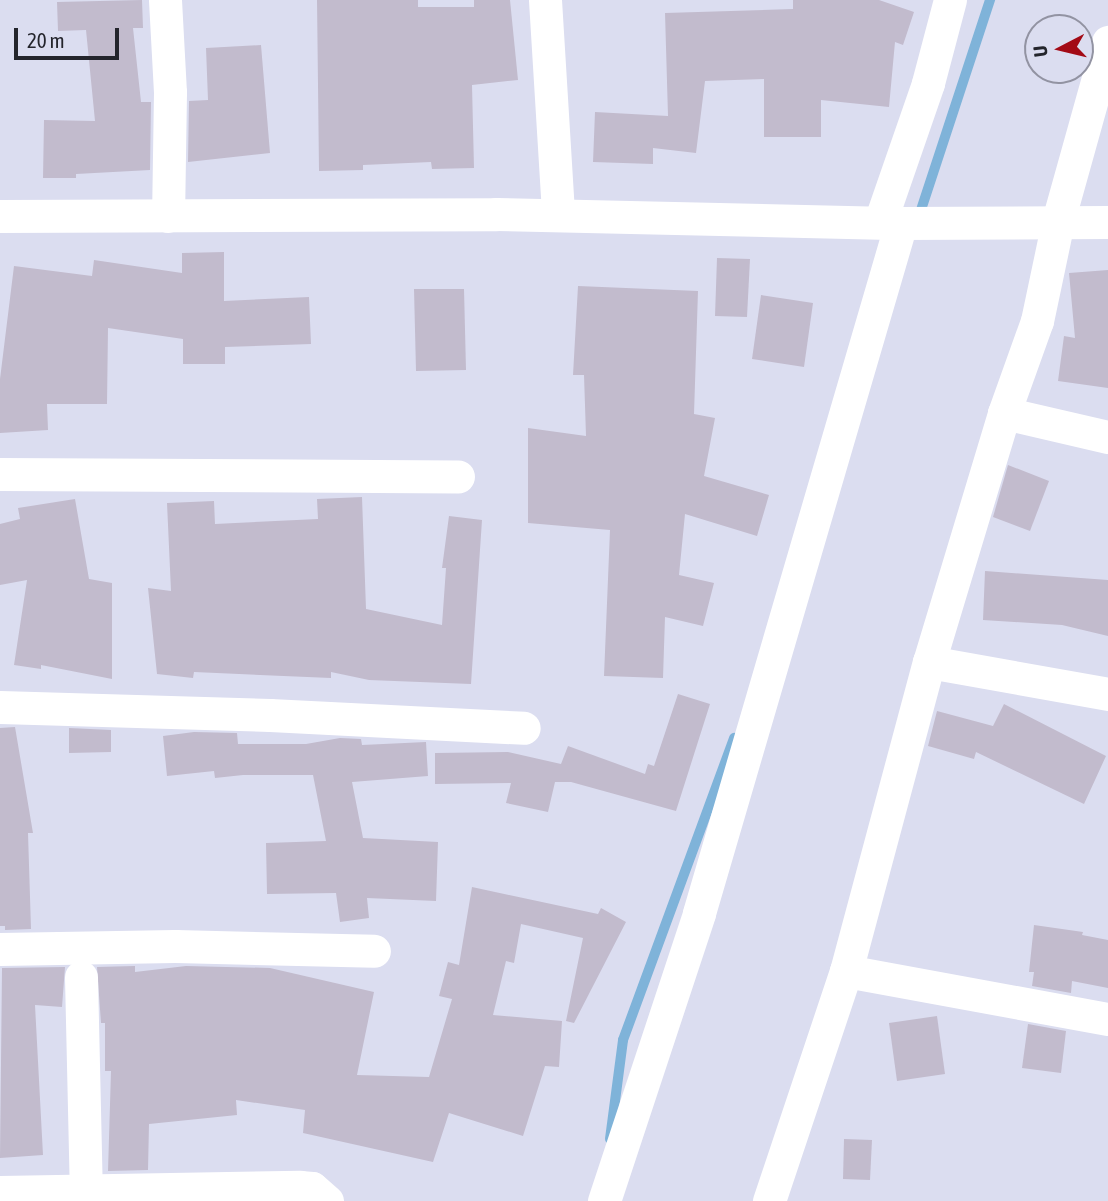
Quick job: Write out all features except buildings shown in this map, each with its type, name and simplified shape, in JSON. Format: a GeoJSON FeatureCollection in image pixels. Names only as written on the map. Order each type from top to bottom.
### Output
{"type":"FeatureCollection","features":[{"type":"Feature","properties":{"kind":"street"},"geometry":{"type":"LineString","coordinates":[[165,0],[170,92],[168,216]]}},
{"type":"Feature","properties":{"kind":"street"},"geometry":{"type":"LineString","coordinates":[[545,0],[558,215]]}},
{"type":"Feature","properties":{"kind":"street"},"geometry":{"type":"LineString","coordinates":[[604,1201],[699,913],[897,222],[928,83],[950,0]]}},
{"type":"Feature","properties":{"kind":"street"},"geometry":{"type":"LineString","coordinates":[[769,1201],[846,971],[929,662],[1004,413],[1037,321],[1046,222],[1108,42]]}},
{"type":"Feature","properties":{"kind":"street"},"geometry":{"type":"LineString","coordinates":[[0,216],[558,215],[897,222],[1108,222]]}},
{"type":"Feature","properties":{"kind":"street"},"geometry":{"type":"LineString","coordinates":[[1004,413],[1108,436]]}},
{"type":"Feature","properties":{"kind":"street"},"geometry":{"type":"LineString","coordinates":[[0,474],[458,476]]}},
{"type":"Feature","properties":{"kind":"street"},"geometry":{"type":"LineString","coordinates":[[929,662],[1108,694]]}},
{"type":"Feature","properties":{"kind":"street"},"geometry":{"type":"LineString","coordinates":[[0,707],[270,715],[524,728]]}},
{"type":"Feature","properties":{"kind":"street"},"geometry":{"type":"LineString","coordinates":[[0,949],[175,946],[374,951]]}},
{"type":"Feature","properties":{"kind":"street"},"geometry":{"type":"LineString","coordinates":[[846,971],[1108,1019]]}},
{"type":"Feature","properties":{"kind":"street"},"geometry":{"type":"LineString","coordinates":[[81,977],[86,1190]]}},
{"type":"Feature","properties":{"kind":"street"},"geometry":{"type":"LineString","coordinates":[[0,1192],[300,1187],[312,1188],[327,1201]]}},
{"type":"Feature","properties":{"kind":"waterway"},"geometry":{"type":"LineString","coordinates":[[918,219],[990,0]]}},
{"type":"Feature","properties":{"kind":"waterway"},"geometry":{"type":"LineString","coordinates":[[610,1139],[623,1040],[734,738]]}}]}
